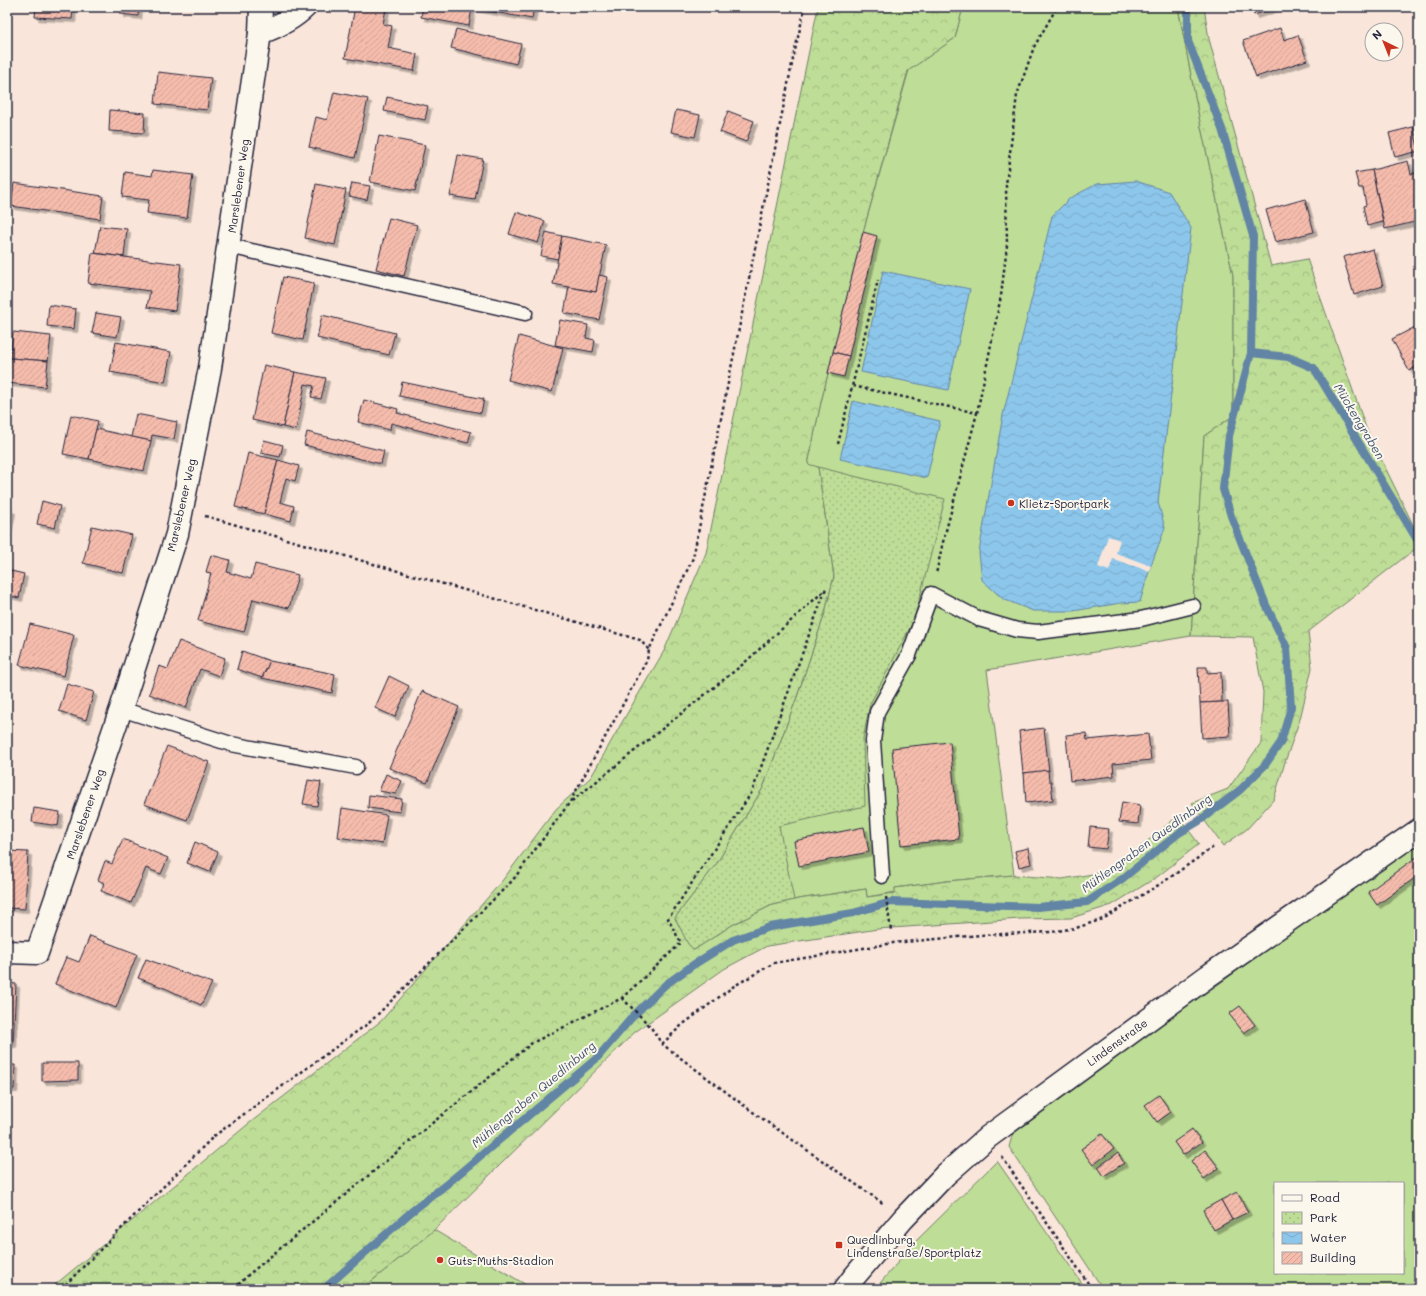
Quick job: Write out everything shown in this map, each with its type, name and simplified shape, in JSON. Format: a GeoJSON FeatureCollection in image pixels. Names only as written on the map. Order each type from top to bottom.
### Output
{"type":"FeatureCollection","features":[{"type":"Feature","properties":{"kind":"street","name":"Marslebener Weg"},"geometry":{"type":"LineString","coordinates":[[7,952],[37,953],[121,709],[177,534],[210,368],[260,33],[261,7]]}},
{"type":"Feature","properties":{"kind":"street"},"geometry":{"type":"LineString","coordinates":[[260,33],[276,28],[305,7]]}},
{"type":"Feature","properties":{"kind":"street","name":"Lindenstraße"},"geometry":{"type":"LineString","coordinates":[[845,1289],[903,1219],[946,1175],[988,1136],[1208,976],[1419,830]]}},
{"type":"Feature","properties":{"kind":"lane"},"geometry":{"type":"LineString","coordinates":[[229,246],[525,313]]}},
{"type":"Feature","properties":{"kind":"lane"},"geometry":{"type":"LineString","coordinates":[[882,876],[873,741],[876,719],[878,712],[909,655],[931,594],[979,619],[1017,630],[1038,632],[1141,619],[1193,606]]}},
{"type":"Feature","properties":{"kind":"lane"},"geometry":{"type":"LineString","coordinates":[[121,709],[231,744],[356,766]]}},
{"type":"Feature","properties":{"kind":"path"},"geometry":{"type":"LineString","coordinates":[[61,1289],[214,1136],[370,1022],[513,880],[570,802],[646,660],[649,650],[693,558],[791,66],[805,7]]}},
{"type":"Feature","properties":{"kind":"path"},"geometry":{"type":"LineString","coordinates":[[931,594],[977,413],[1001,296],[1007,245],[1006,184],[1017,95],[1034,47],[1057,7]]}},
{"type":"Feature","properties":{"kind":"path"},"geometry":{"type":"LineString","coordinates":[[838,444],[878,280]]}},
{"type":"Feature","properties":{"kind":"path"},"geometry":{"type":"LineString","coordinates":[[853,386],[977,413]]}},
{"type":"Feature","properties":{"kind":"path"},"geometry":{"type":"LineString","coordinates":[[182,509],[640,640],[649,650]]}},
{"type":"Feature","properties":{"kind":"path"},"geometry":{"type":"LineString","coordinates":[[234,1289],[248,1275],[532,1043],[622,998],[681,943],[668,919],[752,792],[826,588],[742,665],[570,802]]}},
{"type":"Feature","properties":{"kind":"path"},"geometry":{"type":"LineString","coordinates":[[662,1044],[682,1026],[734,986],[774,963],[893,943],[980,935],[1051,932],[1076,928],[1103,919],[1165,881],[1215,846]]}},
{"type":"Feature","properties":{"kind":"path"},"geometry":{"type":"LineString","coordinates":[[882,876],[891,930]]}},
{"type":"Feature","properties":{"kind":"path"},"geometry":{"type":"LineString","coordinates":[[622,998],[650,1026],[662,1044],[750,1110],[903,1219]]}},
{"type":"Feature","properties":{"kind":"path"},"geometry":{"type":"LineString","coordinates":[[988,1136],[1092,1289]]}},
{"type":"Feature","properties":{"kind":"green space"},"geometry":{"type":"Polygon","coordinates":[[[818,7],[963,7],[955,38],[908,71],[863,232],[821,402],[808,464],[818,467],[834,576],[825,613],[797,697],[763,788],[717,863],[675,918],[694,950],[732,925],[772,905],[798,899],[866,889],[867,897],[895,893],[895,888],[947,881],[1014,875],[1062,879],[1111,871],[1178,816],[1199,844],[1157,877],[1112,905],[1071,918],[1020,919],[878,929],[767,946],[724,969],[635,1032],[434,1230],[362,1289],[50,1289],[247,1125],[381,1021],[502,881],[556,809],[591,777],[664,651],[706,553],[818,7]]]}},
{"type":"Feature","properties":{"kind":"green space","name":"Klietz-Sportpark"},"geometry":{"type":"Polygon","coordinates":[[[963,7],[1178,7],[1200,122],[1233,275],[1233,416],[1204,436],[1191,636],[987,670],[1014,875],[947,881],[895,888],[896,892],[867,897],[866,889],[798,899],[772,905],[732,925],[717,863],[763,788],[797,697],[825,613],[808,464],[821,402],[863,232],[909,70],[955,38],[963,7]]]}},
{"type":"Feature","properties":{"kind":"green space"},"geometry":{"type":"Polygon","coordinates":[[[1178,7],[1204,7],[1209,39],[1271,266],[1307,259],[1366,428],[1419,537],[1419,546],[1308,632],[1312,668],[1300,719],[1274,799],[1247,829],[1223,846],[1192,803],[1228,789],[1261,743],[1263,692],[1253,637],[1191,636],[1204,436],[1233,416],[1233,275],[1200,122],[1178,7]]]}},
{"type":"Feature","properties":{"kind":"green space"},"geometry":{"type":"Polygon","coordinates":[[[818,467],[945,499],[914,620],[870,704],[863,739],[865,806],[779,826],[794,900],[772,905],[732,925],[694,950],[688,944],[675,918],[717,863],[763,788],[797,697],[825,613],[834,576],[818,467]]]}},
{"type":"Feature","properties":{"kind":"green space"},"geometry":{"type":"Polygon","coordinates":[[[1419,842],[1419,1289],[1103,1289],[1009,1147],[1014,1129],[1419,842]]]}},
{"type":"Feature","properties":{"kind":"green space"},"geometry":{"type":"Polygon","coordinates":[[[997,1161],[1086,1289],[875,1289],[916,1241],[997,1161]]]}},
{"type":"Feature","properties":{"kind":"green space","name":"Guts-Muths-Stadion"},"geometry":{"type":"Polygon","coordinates":[[[434,1230],[533,1289],[362,1289],[434,1230]]]}},
{"type":"Feature","properties":{"kind":"water"},"geometry":{"type":"Polygon","coordinates":[[[1136,181],[1169,192],[1191,228],[1158,502],[1165,528],[1150,568],[1140,602],[1121,603],[1073,611],[1033,611],[1003,599],[982,580],[979,552],[1003,415],[1052,216],[1070,198],[1097,184],[1136,181]]]}},
{"type":"Feature","properties":{"kind":"water"},"geometry":{"type":"Polygon","coordinates":[[[883,271],[970,289],[948,390],[861,372],[883,271]]]}},
{"type":"Feature","properties":{"kind":"water"},"geometry":{"type":"Polygon","coordinates":[[[853,401],[940,421],[927,478],[840,459],[853,401]]]}},
{"type":"Feature","properties":{"kind":"pier"},"geometry":{"type":"Polygon","coordinates":[[[1108,536],[1120,540],[1116,553],[1151,566],[1149,571],[1113,559],[1109,571],[1098,567],[1108,536]]]}},
{"type":"Feature","properties":{"kind":"building"},"geometry":{"type":"Polygon","coordinates":[[[36,7],[73,7],[72,19],[35,17],[36,7]]]}},
{"type":"Feature","properties":{"kind":"building"},"geometry":{"type":"Polygon","coordinates":[[[121,7],[139,7],[138,16],[121,14],[121,7]]]}},
{"type":"Feature","properties":{"kind":"building"},"geometry":{"type":"Polygon","coordinates":[[[355,7],[375,7],[386,9],[383,24],[392,26],[388,48],[417,54],[414,71],[345,58],[355,7]]]}},
{"type":"Feature","properties":{"kind":"building"},"geometry":{"type":"Polygon","coordinates":[[[423,7],[534,7],[532,19],[472,8],[469,26],[421,17],[423,7]]]}},
{"type":"Feature","properties":{"kind":"building"},"geometry":{"type":"Polygon","coordinates":[[[1252,7],[1278,7],[1254,15],[1252,7]]]}},
{"type":"Feature","properties":{"kind":"building"},"geometry":{"type":"Polygon","coordinates":[[[1280,28],[1284,40],[1298,35],[1307,60],[1256,77],[1243,41],[1280,28]]]}},
{"type":"Feature","properties":{"kind":"building"},"geometry":{"type":"Polygon","coordinates":[[[456,29],[521,44],[516,64],[451,48],[456,29]]]}},
{"type":"Feature","properties":{"kind":"building"},"geometry":{"type":"Polygon","coordinates":[[[158,72],[211,78],[207,110],[155,104],[158,72]]]}},
{"type":"Feature","properties":{"kind":"building"},"geometry":{"type":"Polygon","coordinates":[[[334,92],[368,99],[355,158],[309,147],[316,117],[327,120],[334,92]]]}},
{"type":"Feature","properties":{"kind":"building"},"geometry":{"type":"Polygon","coordinates":[[[387,97],[428,106],[425,120],[384,111],[387,97]]]}},
{"type":"Feature","properties":{"kind":"building"},"geometry":{"type":"Polygon","coordinates":[[[110,110],[145,113],[144,133],[109,131],[110,110]]]}},
{"type":"Feature","properties":{"kind":"building"},"geometry":{"type":"Polygon","coordinates":[[[676,110],[700,115],[695,137],[671,132],[676,110]]]}},
{"type":"Feature","properties":{"kind":"building"},"geometry":{"type":"Polygon","coordinates":[[[728,111],[754,121],[746,142],[720,132],[728,111]]]}},
{"type":"Feature","properties":{"kind":"building"},"geometry":{"type":"Polygon","coordinates":[[[1413,127],[1419,151],[1395,157],[1389,133],[1413,127]]]}},
{"type":"Feature","properties":{"kind":"building"},"geometry":{"type":"Polygon","coordinates":[[[379,136],[425,145],[415,191],[370,182],[379,136]]]}},
{"type":"Feature","properties":{"kind":"building"},"geometry":{"type":"Polygon","coordinates":[[[458,155],[483,159],[475,200],[450,196],[458,155]]]}},
{"type":"Feature","properties":{"kind":"building"},"geometry":{"type":"Polygon","coordinates":[[[1408,161],[1411,174],[1419,172],[1419,221],[1385,229],[1372,170],[1408,161]]]}},
{"type":"Feature","properties":{"kind":"building"},"geometry":{"type":"Polygon","coordinates":[[[153,170],[193,175],[187,218],[147,213],[149,200],[122,197],[125,172],[152,176],[153,170]]]}},
{"type":"Feature","properties":{"kind":"building"},"geometry":{"type":"Polygon","coordinates":[[[1372,170],[1383,222],[1367,226],[1363,206],[1366,205],[1363,188],[1359,188],[1355,173],[1372,170]]]}},
{"type":"Feature","properties":{"kind":"building"},"geometry":{"type":"Polygon","coordinates":[[[14,183],[103,196],[100,219],[11,206],[14,183]]]}},
{"type":"Feature","properties":{"kind":"building"},"geometry":{"type":"Polygon","coordinates":[[[352,183],[370,186],[367,200],[349,196],[352,183]]]}},
{"type":"Feature","properties":{"kind":"building"},"geometry":{"type":"Polygon","coordinates":[[[316,184],[346,190],[335,245],[305,238],[316,184]]]}},
{"type":"Feature","properties":{"kind":"building"},"geometry":{"type":"Polygon","coordinates":[[[1305,199],[1314,232],[1275,242],[1266,210],[1305,199]]]}},
{"type":"Feature","properties":{"kind":"building"},"geometry":{"type":"Polygon","coordinates":[[[516,212],[545,221],[538,243],[509,234],[516,212]]]}},
{"type":"Feature","properties":{"kind":"building"},"geometry":{"type":"Polygon","coordinates":[[[389,218],[417,225],[404,276],[376,269],[389,218]]]}},
{"type":"Feature","properties":{"kind":"building"},"geometry":{"type":"Polygon","coordinates":[[[100,226],[127,229],[124,257],[95,253],[100,226]]]}},
{"type":"Feature","properties":{"kind":"building"},"geometry":{"type":"Polygon","coordinates":[[[546,232],[562,236],[558,259],[541,256],[546,232]]]}},
{"type":"Feature","properties":{"kind":"building"},"geometry":{"type":"Polygon","coordinates":[[[863,232],[877,236],[849,356],[833,352],[863,232]]]}},
{"type":"Feature","properties":{"kind":"building"},"geometry":{"type":"Polygon","coordinates":[[[562,236],[606,245],[596,292],[553,284],[562,236]]]}},
{"type":"Feature","properties":{"kind":"building"},"geometry":{"type":"Polygon","coordinates":[[[1373,249],[1383,286],[1354,295],[1343,257],[1373,249]]]}},
{"type":"Feature","properties":{"kind":"building"},"geometry":{"type":"Polygon","coordinates":[[[92,253],[181,264],[175,311],[147,307],[150,291],[88,283],[92,253]]]}},
{"type":"Feature","properties":{"kind":"building"},"geometry":{"type":"Polygon","coordinates":[[[599,275],[608,277],[599,320],[564,313],[569,287],[596,292],[599,275]]]}},
{"type":"Feature","properties":{"kind":"building"},"geometry":{"type":"Polygon","coordinates":[[[283,277],[314,283],[303,340],[271,333],[283,277]]]}},
{"type":"Feature","properties":{"kind":"building"},"geometry":{"type":"Polygon","coordinates":[[[49,305],[76,309],[74,329],[47,326],[49,305]]]}},
{"type":"Feature","properties":{"kind":"building"},"geometry":{"type":"Polygon","coordinates":[[[96,313],[121,317],[117,337],[92,333],[96,313]]]}},
{"type":"Feature","properties":{"kind":"building"},"geometry":{"type":"Polygon","coordinates":[[[322,315],[395,333],[389,355],[317,338],[322,315]]]}},
{"type":"Feature","properties":{"kind":"building"},"geometry":{"type":"Polygon","coordinates":[[[560,320],[588,325],[586,338],[595,340],[593,352],[555,345],[560,320]]]}},
{"type":"Feature","properties":{"kind":"building"},"geometry":{"type":"Polygon","coordinates":[[[1419,325],[1419,365],[1409,371],[1392,339],[1419,325]]]}},
{"type":"Feature","properties":{"kind":"building"},"geometry":{"type":"Polygon","coordinates":[[[13,332],[51,336],[48,361],[10,358],[13,332]]]}},
{"type":"Feature","properties":{"kind":"building"},"geometry":{"type":"Polygon","coordinates":[[[519,336],[563,348],[552,392],[508,380],[519,336]]]}},
{"type":"Feature","properties":{"kind":"building"},"geometry":{"type":"Polygon","coordinates":[[[116,342],[171,352],[165,382],[110,372],[116,342]]]}},
{"type":"Feature","properties":{"kind":"building"},"geometry":{"type":"Polygon","coordinates":[[[833,352],[849,356],[844,377],[828,373],[833,352]]]}},
{"type":"Feature","properties":{"kind":"building"},"geometry":{"type":"Polygon","coordinates":[[[10,358],[48,361],[45,387],[7,383],[10,358]]]}},
{"type":"Feature","properties":{"kind":"building"},"geometry":{"type":"Polygon","coordinates":[[[264,365],[295,372],[283,427],[252,420],[264,365]]]}},
{"type":"Feature","properties":{"kind":"building"},"geometry":{"type":"Polygon","coordinates":[[[295,372],[326,378],[321,399],[311,397],[314,386],[305,384],[296,430],[283,427],[295,372]]]}},
{"type":"Feature","properties":{"kind":"building"},"geometry":{"type":"Polygon","coordinates":[[[402,382],[484,399],[481,413],[399,396],[402,382]]]}},
{"type":"Feature","properties":{"kind":"building"},"geometry":{"type":"Polygon","coordinates":[[[364,400],[398,409],[397,413],[471,432],[468,443],[391,423],[390,430],[358,422],[364,400]]]}},
{"type":"Feature","properties":{"kind":"building"},"geometry":{"type":"Polygon","coordinates":[[[136,414],[177,422],[174,439],[152,435],[151,441],[131,437],[136,414]]]}},
{"type":"Feature","properties":{"kind":"building"},"geometry":{"type":"Polygon","coordinates":[[[71,415],[98,421],[89,459],[63,454],[71,415]]]}},
{"type":"Feature","properties":{"kind":"building"},"geometry":{"type":"Polygon","coordinates":[[[96,429],[151,441],[144,471],[89,459],[96,429]]]}},
{"type":"Feature","properties":{"kind":"building"},"geometry":{"type":"Polygon","coordinates":[[[307,432],[384,451],[381,464],[304,445],[307,432]]]}},
{"type":"Feature","properties":{"kind":"building"},"geometry":{"type":"Polygon","coordinates":[[[264,440],[283,445],[280,457],[261,453],[264,440]]]}},
{"type":"Feature","properties":{"kind":"building"},"geometry":{"type":"Polygon","coordinates":[[[248,453],[278,460],[264,514],[235,507],[248,453]]]}},
{"type":"Feature","properties":{"kind":"building"},"geometry":{"type":"Polygon","coordinates":[[[278,460],[299,466],[295,481],[286,478],[280,502],[294,506],[291,521],[264,514],[278,460]]]}},
{"type":"Feature","properties":{"kind":"building"},"geometry":{"type":"Polygon","coordinates":[[[42,501],[60,506],[55,528],[37,524],[42,501]]]}},
{"type":"Feature","properties":{"kind":"building"},"geometry":{"type":"Polygon","coordinates":[[[7,509],[12,510],[7,535],[7,509]]]}},
{"type":"Feature","properties":{"kind":"building"},"geometry":{"type":"Polygon","coordinates":[[[92,526],[132,535],[123,573],[83,563],[92,526]]]}},
{"type":"Feature","properties":{"kind":"building"},"geometry":{"type":"Polygon","coordinates":[[[211,555],[230,560],[227,572],[251,579],[255,564],[298,575],[289,608],[253,599],[244,632],[198,621],[211,573],[206,572],[211,555]]]}},
{"type":"Feature","properties":{"kind":"building"},"geometry":{"type":"Polygon","coordinates":[[[7,570],[24,574],[19,598],[7,595],[7,570]]]}},
{"type":"Feature","properties":{"kind":"building"},"geometry":{"type":"Polygon","coordinates":[[[30,624],[74,635],[64,676],[19,665],[30,624]]]}},
{"type":"Feature","properties":{"kind":"building"},"geometry":{"type":"Polygon","coordinates":[[[179,641],[225,658],[219,676],[200,669],[186,708],[149,694],[159,666],[168,669],[179,641]]]}},
{"type":"Feature","properties":{"kind":"building"},"geometry":{"type":"Polygon","coordinates":[[[242,651],[270,661],[262,678],[237,669],[242,651]]]}},
{"type":"Feature","properties":{"kind":"building"},"geometry":{"type":"Polygon","coordinates":[[[270,661],[335,674],[332,693],[262,678],[270,661]]]}},
{"type":"Feature","properties":{"kind":"building"},"geometry":{"type":"Polygon","coordinates":[[[1198,667],[1207,667],[1207,673],[1221,672],[1222,702],[1200,703],[1198,667]]]}},
{"type":"Feature","properties":{"kind":"building"},"geometry":{"type":"Polygon","coordinates":[[[389,676],[409,686],[395,717],[375,708],[389,676]]]}},
{"type":"Feature","properties":{"kind":"building"},"geometry":{"type":"Polygon","coordinates":[[[67,684],[94,692],[86,720],[59,711],[67,684]]]}},
{"type":"Feature","properties":{"kind":"building"},"geometry":{"type":"Polygon","coordinates":[[[422,691],[459,707],[427,783],[389,768],[422,691]]]}},
{"type":"Feature","properties":{"kind":"building"},"geometry":{"type":"Polygon","coordinates":[[[1228,702],[1230,736],[1202,738],[1200,703],[1228,702]]]}},
{"type":"Feature","properties":{"kind":"building"},"geometry":{"type":"Polygon","coordinates":[[[1044,728],[1049,771],[1023,773],[1019,731],[1044,728]]]}},
{"type":"Feature","properties":{"kind":"building"},"geometry":{"type":"Polygon","coordinates":[[[1086,733],[1087,740],[1148,734],[1151,760],[1113,764],[1114,776],[1070,781],[1066,735],[1086,733]]]}},
{"type":"Feature","properties":{"kind":"building"},"geometry":{"type":"Polygon","coordinates":[[[950,742],[959,839],[901,845],[892,748],[950,742]]]}},
{"type":"Feature","properties":{"kind":"building"},"geometry":{"type":"Polygon","coordinates":[[[167,746],[209,762],[187,820],[144,804],[167,746]]]}},
{"type":"Feature","properties":{"kind":"building"},"geometry":{"type":"Polygon","coordinates":[[[1048,770],[1053,800],[1026,803],[1024,773],[1048,770]]]}},
{"type":"Feature","properties":{"kind":"building"},"geometry":{"type":"Polygon","coordinates":[[[386,774],[402,781],[396,794],[379,791],[386,774]]]}},
{"type":"Feature","properties":{"kind":"building"},"geometry":{"type":"Polygon","coordinates":[[[308,780],[321,782],[317,806],[303,804],[308,780]]]}},
{"type":"Feature","properties":{"kind":"building"},"geometry":{"type":"Polygon","coordinates":[[[369,795],[402,799],[400,812],[368,808],[369,795]]]}},
{"type":"Feature","properties":{"kind":"building"},"geometry":{"type":"Polygon","coordinates":[[[1122,802],[1140,805],[1138,824],[1119,822],[1122,802]]]}},
{"type":"Feature","properties":{"kind":"building"},"geometry":{"type":"Polygon","coordinates":[[[34,808],[60,812],[58,826],[32,822],[34,808]]]}},
{"type":"Feature","properties":{"kind":"building"},"geometry":{"type":"Polygon","coordinates":[[[342,808],[387,815],[382,844],[338,837],[342,808]]]}},
{"type":"Feature","properties":{"kind":"building"},"geometry":{"type":"Polygon","coordinates":[[[864,827],[869,852],[799,866],[794,841],[864,827]]]}},
{"type":"Feature","properties":{"kind":"building"},"geometry":{"type":"Polygon","coordinates":[[[1090,827],[1109,829],[1106,849],[1088,847],[1090,827]]]}},
{"type":"Feature","properties":{"kind":"building"},"geometry":{"type":"Polygon","coordinates":[[[123,839],[168,858],[161,874],[146,868],[131,903],[101,891],[104,883],[98,880],[105,861],[112,864],[123,839]]]}},
{"type":"Feature","properties":{"kind":"building"},"geometry":{"type":"Polygon","coordinates":[[[195,842],[218,852],[210,872],[187,863],[195,842]]]}},
{"type":"Feature","properties":{"kind":"building"},"geometry":{"type":"Polygon","coordinates":[[[1028,848],[1031,864],[1019,867],[1015,851],[1028,848]]]}},
{"type":"Feature","properties":{"kind":"building"},"geometry":{"type":"Polygon","coordinates":[[[7,851],[28,852],[25,909],[7,908],[7,851]]]}},
{"type":"Feature","properties":{"kind":"building"},"geometry":{"type":"Polygon","coordinates":[[[1418,856],[1419,875],[1377,905],[1368,892],[1418,856]]]}},
{"type":"Feature","properties":{"kind":"building"},"geometry":{"type":"Polygon","coordinates":[[[90,936],[137,954],[116,1008],[55,984],[66,957],[79,962],[90,936]]]}},
{"type":"Feature","properties":{"kind":"building"},"geometry":{"type":"Polygon","coordinates":[[[146,959],[212,983],[201,1005],[167,989],[138,978],[146,959]]]}},
{"type":"Feature","properties":{"kind":"building"},"geometry":{"type":"Polygon","coordinates":[[[7,983],[16,984],[13,1044],[7,1044],[7,983]]]}},
{"type":"Feature","properties":{"kind":"building"},"geometry":{"type":"Polygon","coordinates":[[[1240,1006],[1255,1025],[1244,1033],[1229,1014],[1240,1006]]]}},
{"type":"Feature","properties":{"kind":"building"},"geometry":{"type":"Polygon","coordinates":[[[42,1063],[78,1063],[78,1080],[42,1081],[42,1063]]]}},
{"type":"Feature","properties":{"kind":"building"},"geometry":{"type":"Polygon","coordinates":[[[7,1065],[15,1065],[14,1089],[7,1089],[7,1065]]]}},
{"type":"Feature","properties":{"kind":"building"},"geometry":{"type":"Polygon","coordinates":[[[1159,1095],[1171,1112],[1157,1122],[1145,1105],[1159,1095]]]}},
{"type":"Feature","properties":{"kind":"building"},"geometry":{"type":"Polygon","coordinates":[[[1192,1129],[1202,1142],[1183,1155],[1174,1142],[1192,1129]]]}},
{"type":"Feature","properties":{"kind":"building"},"geometry":{"type":"Polygon","coordinates":[[[1102,1134],[1114,1149],[1093,1165],[1081,1149],[1102,1134]]]}},
{"type":"Feature","properties":{"kind":"building"},"geometry":{"type":"Polygon","coordinates":[[[1205,1150],[1219,1168],[1204,1179],[1191,1161],[1205,1150]]]}},
{"type":"Feature","properties":{"kind":"building"},"geometry":{"type":"Polygon","coordinates":[[[1118,1153],[1124,1163],[1104,1176],[1098,1167],[1118,1153]]]}},
{"type":"Feature","properties":{"kind":"building"},"geometry":{"type":"Polygon","coordinates":[[[1237,1192],[1248,1212],[1232,1220],[1221,1200],[1237,1192]]]}},
{"type":"Feature","properties":{"kind":"building"},"geometry":{"type":"Polygon","coordinates":[[[1221,1200],[1232,1220],[1214,1230],[1203,1210],[1221,1200]]]}},
{"type":"Feature","properties":{"kind":"waterway","name":"Mühlengraben Quedlinburg"},"geometry":{"type":"LineString","coordinates":[[324,1289],[411,1212],[448,1183],[597,1058],[634,1015],[665,985],[693,965],[733,940],[770,927],[853,913],[891,902],[1038,907],[1087,902],[1122,879],[1179,833],[1199,821],[1240,790],[1265,765],[1281,742],[1291,707],[1287,648],[1266,605],[1231,516],[1223,489],[1229,436],[1251,353],[1253,236],[1222,129],[1188,41],[1188,7]]}},
{"type":"Feature","properties":{"kind":"waterway","name":"Mückengraben"},"geometry":{"type":"LineString","coordinates":[[1251,353],[1288,357],[1314,368],[1419,543]]}},
{"type":"Feature","properties":{"kind":"place","name":"Klietz-Sportpark"},"geometry":{"type":"Point","coordinates":[1011,503]}},
{"type":"Feature","properties":{"kind":"place","name":"Quedlinburg, Lindenstraße/Sportplatz"},"geometry":{"type":"Point","coordinates":[839,1245]}},
{"type":"Feature","properties":{"kind":"place","name":"Guts-Muths-Stadion"},"geometry":{"type":"Point","coordinates":[440,1260]}}]}
